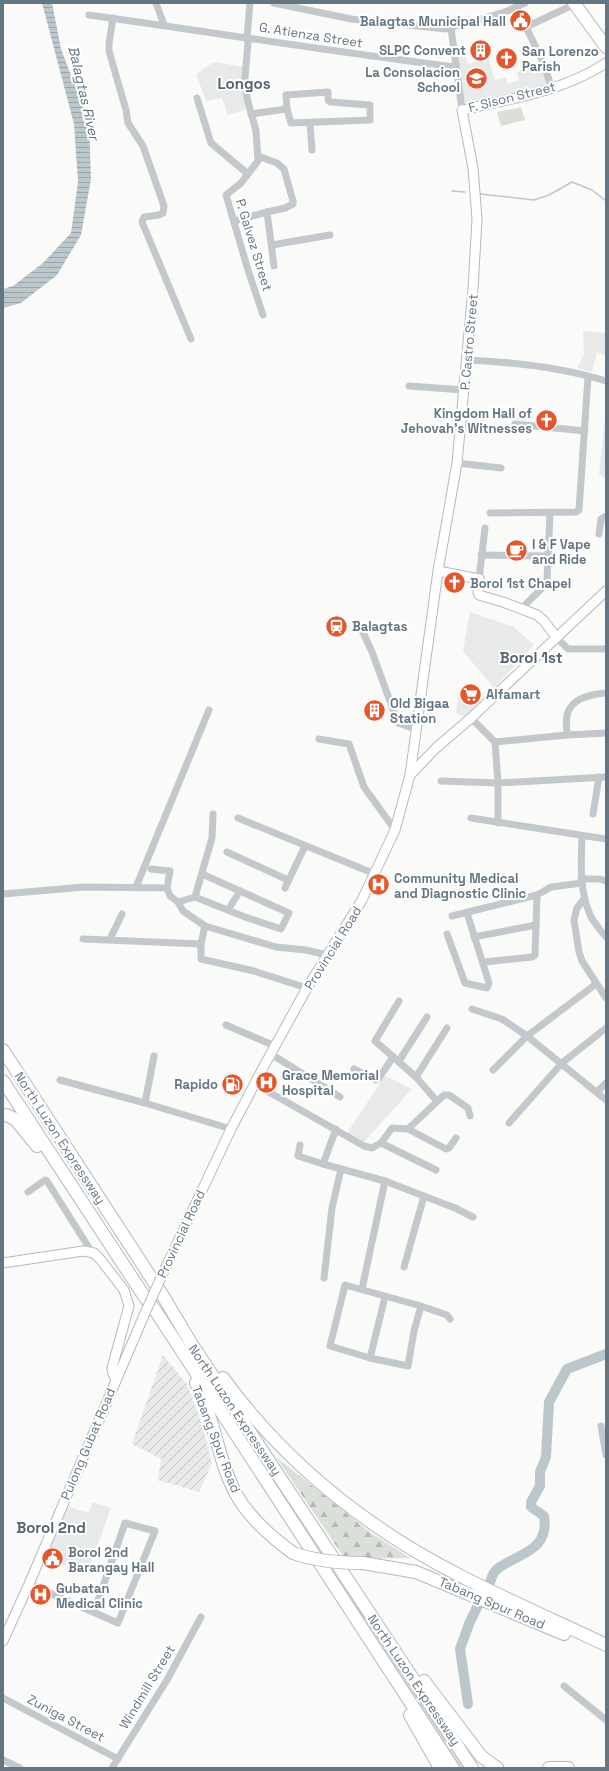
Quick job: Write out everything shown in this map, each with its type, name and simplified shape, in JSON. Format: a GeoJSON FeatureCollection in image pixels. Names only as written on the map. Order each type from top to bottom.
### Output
{"type":"FeatureCollection","features":[{"type":"Feature","properties":{"kind":"highway"},"geometry":{"type":"LineString","coordinates":[[575,4],[604,41]]}},
{"type":"Feature","properties":{"kind":"highway","name":"North Luzon Expressway"},"geometry":{"type":"LineString","coordinates":[[3,1050],[191,1343],[472,1768]]}},
{"type":"Feature","properties":{"kind":"highway","name":"North Luzon Expressway"},"geometry":{"type":"LineString","coordinates":[[3,1081],[119,1259],[157,1313],[453,1768]]}},
{"type":"Feature","properties":{"kind":"highway"},"geometry":{"type":"LineString","coordinates":[[6,1115],[14,1119],[33,1140],[60,1180],[119,1259]]}},
{"type":"Feature","properties":{"kind":"highway","name":"Tabang Spur Road"},"geometry":{"type":"LineString","coordinates":[[144,1296],[194,1379],[210,1417],[220,1452],[236,1494],[252,1516],[273,1538],[294,1553],[312,1559],[343,1563],[362,1563],[416,1572],[555,1629],[606,1654]]}},
{"type":"Feature","properties":{"kind":"highway","name":"Tabang Spur Road"},"geometry":{"type":"LineString","coordinates":[[162,1296],[226,1382],[260,1423],[290,1455],[334,1495],[375,1526],[452,1571],[606,1645]]}},
{"type":"Feature","properties":{"kind":"highway"},"geometry":{"type":"LineString","coordinates":[[350,1584],[472,1744],[486,1761],[497,1768]]}},
{"type":"Feature","properties":{"kind":"highway"},"geometry":{"type":"LineString","coordinates":[[340,1595],[440,1768]]}},
{"type":"Feature","properties":{"kind":"highway"},"geometry":{"type":"LineString","coordinates":[[548,1768],[568,1768]]}},
{"type":"Feature","properties":{"kind":"main road","name":"F. Sison Street"},"geometry":{"type":"LineString","coordinates":[[462,110],[552,88],[588,73],[606,63]]}},
{"type":"Feature","properties":{"kind":"main road","name":"P. Castro Street"},"geometry":{"type":"LineString","coordinates":[[410,775],[415,729],[438,570],[457,463],[473,289],[477,220],[473,168],[462,110]]}},
{"type":"Feature","properties":{"kind":"main road"},"geometry":{"type":"LineString","coordinates":[[438,570],[478,578],[479,595],[537,615],[544,621],[556,637]]}},
{"type":"Feature","properties":{"kind":"main road","name":"Provincial Road"},"geometry":{"type":"LineString","coordinates":[[144,1313],[231,1129],[307,988],[351,919],[375,874],[395,830],[410,775],[436,748],[471,718],[606,591]]}},
{"type":"Feature","properties":{"kind":"main road"},"geometry":{"type":"LineString","coordinates":[[3,1263],[83,1251],[91,1252],[96,1255],[118,1281],[128,1302],[128,1315],[112,1368],[116,1379]]}},
{"type":"Feature","properties":{"kind":"main road","name":"Pulong Gubat Road"},"geometry":{"type":"LineString","coordinates":[[3,1641],[29,1584],[144,1313]]}},
{"type":"Feature","properties":{"kind":"street"},"geometry":{"type":"LineString","coordinates":[[156,3],[164,25]]}},
{"type":"Feature","properties":{"kind":"street"},"geometry":{"type":"LineString","coordinates":[[234,220],[293,204],[284,169],[277,164],[258,156],[256,131],[247,98],[245,77],[248,43],[246,37],[250,3]]}},
{"type":"Feature","properties":{"kind":"street"},"geometry":{"type":"LineString","coordinates":[[274,3],[351,19],[438,28],[450,28],[505,12],[525,3]]}},
{"type":"Feature","properties":{"kind":"street"},"geometry":{"type":"LineString","coordinates":[[552,88],[541,58],[526,27],[575,4]]}},
{"type":"Feature","properties":{"kind":"street","name":"G. Atienza Street"},"geometry":{"type":"LineString","coordinates":[[89,14],[341,52],[455,67]]}},
{"type":"Feature","properties":{"kind":"street"},"geometry":{"type":"LineString","coordinates":[[113,18],[109,52],[126,110],[128,123],[141,142],[164,206],[163,213],[144,217],[142,222],[191,339]]}},
{"type":"Feature","properties":{"kind":"street","name":"P. Castro Street"},"geometry":{"type":"LineString","coordinates":[[450,28],[462,110]]}},
{"type":"Feature","properties":{"kind":"street"},"geometry":{"type":"LineString","coordinates":[[328,92],[328,100],[330,102],[370,105],[370,120],[310,123],[292,124],[287,109],[286,95],[328,92]]}},
{"type":"Feature","properties":{"kind":"street"},"geometry":{"type":"LineString","coordinates":[[197,98],[211,143],[248,174]]}},
{"type":"Feature","properties":{"kind":"street"},"geometry":{"type":"LineString","coordinates":[[251,114],[287,109]]}},
{"type":"Feature","properties":{"kind":"street"},"geometry":{"type":"LineString","coordinates":[[310,123],[312,150]]}},
{"type":"Feature","properties":{"kind":"street","name":"P. Galvez Street"},"geometry":{"type":"LineString","coordinates":[[258,156],[257,163],[241,183],[227,193],[263,315]]}},
{"type":"Feature","properties":{"kind":"street"},"geometry":{"type":"LineString","coordinates":[[267,212],[274,266]]}},
{"type":"Feature","properties":{"kind":"street"},"geometry":{"type":"LineString","coordinates":[[272,245],[330,235]]}},
{"type":"Feature","properties":{"kind":"street"},"geometry":{"type":"LineString","coordinates":[[466,360],[509,362],[588,376],[606,381]]}},
{"type":"Feature","properties":{"kind":"street"},"geometry":{"type":"LineString","coordinates":[[490,512],[576,512],[580,508],[588,376]]}},
{"type":"Feature","properties":{"kind":"street"},"geometry":{"type":"LineString","coordinates":[[409,386],[464,390]]}},
{"type":"Feature","properties":{"kind":"street"},"geometry":{"type":"LineString","coordinates":[[516,424],[585,431]]}},
{"type":"Feature","properties":{"kind":"street"},"geometry":{"type":"LineString","coordinates":[[457,463],[501,468]]}},
{"type":"Feature","properties":{"kind":"street"},"geometry":{"type":"LineString","coordinates":[[521,609],[547,580],[550,513]]}},
{"type":"Feature","properties":{"kind":"street"},"geometry":{"type":"LineString","coordinates":[[599,534],[601,519],[606,516]]}},
{"type":"Feature","properties":{"kind":"street"},"geometry":{"type":"LineString","coordinates":[[478,578],[480,555],[485,528]]}},
{"type":"Feature","properties":{"kind":"street"},"geometry":{"type":"LineString","coordinates":[[480,555],[548,556]]}},
{"type":"Feature","properties":{"kind":"street"},"geometry":{"type":"LineString","coordinates":[[360,626],[372,652],[398,723],[415,729]]}},
{"type":"Feature","properties":{"kind":"street"},"geometry":{"type":"LineString","coordinates":[[556,637],[568,649],[606,649]]}},
{"type":"Feature","properties":{"kind":"street"},"geometry":{"type":"LineString","coordinates":[[567,735],[567,715],[571,707],[593,694],[606,693]]}},
{"type":"Feature","properties":{"kind":"street"},"geometry":{"type":"LineString","coordinates":[[136,887],[209,710]]}},
{"type":"Feature","properties":{"kind":"street"},"geometry":{"type":"LineString","coordinates":[[471,718],[495,742],[498,783],[498,823]]}},
{"type":"Feature","properties":{"kind":"street"},"geometry":{"type":"LineString","coordinates":[[495,742],[606,733]]}},
{"type":"Feature","properties":{"kind":"street"},"geometry":{"type":"LineString","coordinates":[[319,739],[349,744],[364,787],[370,798],[395,830]]}},
{"type":"Feature","properties":{"kind":"street"},"geometry":{"type":"LineString","coordinates":[[441,781],[498,783],[602,777],[593,814]]}},
{"type":"Feature","properties":{"kind":"street"},"geometry":{"type":"LineString","coordinates":[[195,897],[212,838],[213,814]]}},
{"type":"Feature","properties":{"kind":"street"},"geometry":{"type":"LineString","coordinates":[[238,818],[375,874]]}},
{"type":"Feature","properties":{"kind":"street"},"geometry":{"type":"LineString","coordinates":[[471,818],[606,839]]}},
{"type":"Feature","properties":{"kind":"street"},"geometry":{"type":"LineString","coordinates":[[582,836],[581,881],[584,899],[592,918],[606,937]]}},
{"type":"Feature","properties":{"kind":"street"},"geometry":{"type":"LineString","coordinates":[[285,888],[305,846]]}},
{"type":"Feature","properties":{"kind":"street"},"geometry":{"type":"LineString","coordinates":[[227,852],[288,880]]}},
{"type":"Feature","properties":{"kind":"street"},"geometry":{"type":"LineString","coordinates":[[151,869],[170,871],[167,888],[170,896],[178,902],[183,911],[205,926],[276,947],[306,950],[327,955]]}},
{"type":"Feature","properties":{"kind":"street"},"geometry":{"type":"LineString","coordinates":[[178,902],[195,897],[281,929],[289,913],[202,874]]}},
{"type":"Feature","properties":{"kind":"street"},"geometry":{"type":"LineString","coordinates":[[452,916],[537,895],[551,886],[600,879],[606,881]]}},
{"type":"Feature","properties":{"kind":"street"},"geometry":{"type":"LineString","coordinates":[[3,894],[84,887],[167,888]]}},
{"type":"Feature","properties":{"kind":"street"},"geometry":{"type":"LineString","coordinates":[[228,910],[240,891]]}},
{"type":"Feature","properties":{"kind":"street"},"geometry":{"type":"LineString","coordinates":[[484,962],[532,957],[535,955],[537,895]]}},
{"type":"Feature","properties":{"kind":"street"},"geometry":{"type":"LineString","coordinates":[[584,899],[577,908],[574,920],[582,961],[606,998]]}},
{"type":"Feature","properties":{"kind":"street"},"geometry":{"type":"LineString","coordinates":[[447,934],[465,983],[487,988],[490,983],[466,913]]}},
{"type":"Feature","properties":{"kind":"street"},"geometry":{"type":"LineString","coordinates":[[110,939],[122,914]]}},
{"type":"Feature","properties":{"kind":"street"},"geometry":{"type":"LineString","coordinates":[[474,937],[536,924]]}},
{"type":"Feature","properties":{"kind":"street"},"geometry":{"type":"LineString","coordinates":[[205,926],[201,944],[201,959],[254,971],[307,988]]}},
{"type":"Feature","properties":{"kind":"street"},"geometry":{"type":"LineString","coordinates":[[83,939],[201,944]]}},
{"type":"Feature","properties":{"kind":"street"},"geometry":{"type":"LineString","coordinates":[[493,1070],[527,1036],[596,984]]}},
{"type":"Feature","properties":{"kind":"street"},"geometry":{"type":"LineString","coordinates":[[399,1001],[375,1041],[416,1077],[436,1100]]}},
{"type":"Feature","properties":{"kind":"street"},"geometry":{"type":"LineString","coordinates":[[472,1008],[502,1019],[527,1036],[606,1100]]}},
{"type":"Feature","properties":{"kind":"street"},"geometry":{"type":"LineString","coordinates":[[399,1061],[427,1017]]}},
{"type":"Feature","properties":{"kind":"street"},"geometry":{"type":"LineString","coordinates":[[226,1025],[273,1050],[340,1097]]}},
{"type":"Feature","properties":{"kind":"street"},"geometry":{"type":"LineString","coordinates":[[416,1077],[447,1028]]}},
{"type":"Feature","properties":{"kind":"street"},"geometry":{"type":"LineString","coordinates":[[509,1123],[562,1063],[606,1028]]}},
{"type":"Feature","properties":{"kind":"street"},"geometry":{"type":"LineString","coordinates":[[145,1103],[154,1056]]}},
{"type":"Feature","properties":{"kind":"street"},"geometry":{"type":"LineString","coordinates":[[354,1069],[376,1080],[379,1078],[393,1056]]}},
{"type":"Feature","properties":{"kind":"street"},"geometry":{"type":"LineString","coordinates":[[60,1080],[145,1103],[231,1129]]}},
{"type":"Feature","properties":{"kind":"street"},"geometry":{"type":"LineString","coordinates":[[597,1092],[606,1083]]}},
{"type":"Feature","properties":{"kind":"street"},"geometry":{"type":"LineString","coordinates":[[255,1084],[364,1146],[372,1148],[381,1142],[392,1128],[408,1129],[446,1149],[449,1148],[456,1138]]}},
{"type":"Feature","properties":{"kind":"street"},"geometry":{"type":"LineString","coordinates":[[408,1129],[436,1100],[444,1095],[449,1095],[468,1108],[470,1116]]}},
{"type":"Feature","properties":{"kind":"street"},"geometry":{"type":"LineString","coordinates":[[323,1164],[336,1129]]}},
{"type":"Feature","properties":{"kind":"street"},"geometry":{"type":"LineString","coordinates":[[381,1142],[436,1170]]}},
{"type":"Feature","properties":{"kind":"street"},"geometry":{"type":"LineString","coordinates":[[300,1145],[298,1156],[385,1181],[455,1208],[473,1217]]}},
{"type":"Feature","properties":{"kind":"street"},"geometry":{"type":"LineString","coordinates":[[324,1278],[332,1208],[341,1169]]}},
{"type":"Feature","properties":{"kind":"street"},"geometry":{"type":"LineString","coordinates":[[28,1192],[43,1181],[48,1181],[91,1252]]}},
{"type":"Feature","properties":{"kind":"street"},"geometry":{"type":"LineString","coordinates":[[362,1289],[385,1181]]}},
{"type":"Feature","properties":{"kind":"street"},"geometry":{"type":"LineString","coordinates":[[404,1267],[424,1196]]}},
{"type":"Feature","properties":{"kind":"street"},"geometry":{"type":"LineString","coordinates":[[421,1306],[414,1331],[408,1366],[332,1348],[330,1343],[345,1285],[421,1306],[447,1315],[450,1319]]}},
{"type":"Feature","properties":{"kind":"street"},"geometry":{"type":"LineString","coordinates":[[370,1358],[385,1296]]}},
{"type":"Feature","properties":{"kind":"street"},"geometry":{"type":"LineString","coordinates":[[601,1426],[606,1455]]}},
{"type":"Feature","properties":{"kind":"street"},"geometry":{"type":"LineString","coordinates":[[29,1584],[94,1612],[118,1622],[155,1531],[125,1523],[94,1612]]}},
{"type":"Feature","properties":{"kind":"street","name":"Windmill Street"},"geometry":{"type":"LineString","coordinates":[[112,1768],[167,1680],[201,1617]]}},
{"type":"Feature","properties":{"kind":"street"},"geometry":{"type":"LineString","coordinates":[[564,1686],[606,1720]]}},
{"type":"Feature","properties":{"kind":"street","name":"Zuniga Street"},"geometry":{"type":"LineString","coordinates":[[3,1698],[118,1759]]}},
{"type":"Feature","properties":{"kind":"street"},"geometry":{"type":"LineString","coordinates":[[3,1760],[20,1768]]}},
{"type":"Feature","properties":{"kind":"shaded area"},"geometry":{"type":"Polygon","coordinates":[[[42,3],[52,3],[61,49],[89,123],[91,179],[81,235],[57,275],[21,303],[3,308],[3,289],[13,286],[43,263],[71,233],[78,182],[74,124],[42,3]]]}},
{"type":"Feature","properties":{"kind":"shaded area","name":"La Consolacion School"},"geometry":{"type":"Polygon","coordinates":[[[465,52],[468,64],[488,58],[495,80],[506,77],[508,84],[519,80],[517,72],[541,65],[547,85],[522,92],[463,103],[455,54],[465,52]]]}},
{"type":"Feature","properties":{"kind":"shaded area"},"geometry":{"type":"Polygon","coordinates":[[[214,62],[244,67],[247,109],[228,115],[222,98],[206,101],[196,74],[214,62]]]}},
{"type":"Feature","properties":{"kind":"shaded area"},"geometry":{"type":"Polygon","coordinates":[[[583,331],[606,333],[606,356],[597,352],[592,372],[577,368],[584,355],[583,331]]]}},
{"type":"Feature","properties":{"kind":"shaded area"},"geometry":{"type":"Polygon","coordinates":[[[606,418],[606,479],[599,474],[606,418]]]}},
{"type":"Feature","properties":{"kind":"shaded area"},"geometry":{"type":"Polygon","coordinates":[[[470,612],[514,627],[534,645],[494,688],[463,651],[470,612]]]}},
{"type":"Feature","properties":{"kind":"shaded area"},"geometry":{"type":"Polygon","coordinates":[[[462,691],[476,706],[465,717],[456,713],[459,692],[462,691]]]}},
{"type":"Feature","properties":{"kind":"shaded area"},"geometry":{"type":"Polygon","coordinates":[[[385,1076],[412,1089],[363,1143],[347,1133],[385,1076]]]}},
{"type":"Feature","properties":{"kind":"shaded area"},"geometry":{"type":"Polygon","coordinates":[[[163,1355],[187,1384],[202,1424],[212,1463],[199,1492],[158,1480],[161,1459],[132,1444],[163,1355]]]}},
{"type":"Feature","properties":{"kind":"shaded area"},"geometry":{"type":"Polygon","coordinates":[[[93,1502],[111,1508],[88,1571],[56,1563],[59,1555],[49,1551],[67,1506],[88,1513],[93,1502]]]}},
{"type":"Feature","properties":{"kind":"green space"},"geometry":{"type":"Polygon","coordinates":[[[521,107],[525,120],[501,126],[497,112],[521,107]]]}},
{"type":"Feature","properties":{"kind":"green space"},"geometry":{"type":"Polygon","coordinates":[[[276,1457],[371,1533],[410,1558],[345,1559],[276,1457]]]}},
{"type":"Feature","properties":{"kind":"green space"},"geometry":{"type":"Polygon","coordinates":[[[351,1597],[466,1768],[460,1768],[354,1605],[351,1597]]]}},
{"type":"Feature","properties":{"kind":"waterway"},"geometry":{"type":"LineString","coordinates":[[480,194],[534,200],[549,195],[572,182],[592,190],[606,201]]}},
{"type":"Feature","properties":{"kind":"waterway"},"geometry":{"type":"LineString","coordinates":[[452,191],[465,192]]}},
{"type":"Feature","properties":{"kind":"waterway"},"geometry":{"type":"LineString","coordinates":[[489,1584],[496,1570],[530,1550],[537,1544],[542,1537],[545,1528],[544,1516],[531,1507],[531,1502],[540,1486],[540,1472],[546,1457],[549,1402],[567,1369],[606,1354]]}},
{"type":"Feature","properties":{"kind":"waterway"},"geometry":{"type":"LineString","coordinates":[[468,1704],[460,1649],[469,1624],[480,1601]]}},
{"type":"Feature","properties":{"kind":"place","name":"Balagtas Municipal Hall"},"geometry":{"type":"Point","coordinates":[521,21]}},
{"type":"Feature","properties":{"kind":"place","name":"SLPC Convent"},"geometry":{"type":"Point","coordinates":[481,50]}},
{"type":"Feature","properties":{"kind":"place","name":"San Lorenzo Parish"},"geometry":{"type":"Point","coordinates":[506,58]}},
{"type":"Feature","properties":{"kind":"place","name":"La Consolacion School"},"geometry":{"type":"Point","coordinates":[476,79]}},
{"type":"Feature","properties":{"kind":"place","name":"Kingdom Hall of Jehovah's Witnesses"},"geometry":{"type":"Point","coordinates":[547,420]}},
{"type":"Feature","properties":{"kind":"place","name":"I & F Vape and Ride"},"geometry":{"type":"Point","coordinates":[517,551]}},
{"type":"Feature","properties":{"kind":"place","name":"Borol 1st Chapel"},"geometry":{"type":"Point","coordinates":[455,583]}},
{"type":"Feature","properties":{"kind":"place","name":"Balagtas"},"geometry":{"type":"Point","coordinates":[337,626]}},
{"type":"Feature","properties":{"kind":"place","name":"Alfamart"},"geometry":{"type":"Point","coordinates":[471,694]}},
{"type":"Feature","properties":{"kind":"place","name":"Old Bigaa Station"},"geometry":{"type":"Point","coordinates":[375,710]}},
{"type":"Feature","properties":{"kind":"place","name":"Community Medical and Diagnostic Clinic"},"geometry":{"type":"Point","coordinates":[379,885]}},
{"type":"Feature","properties":{"kind":"place","name":"Grace Memorial Hospital"},"geometry":{"type":"Point","coordinates":[267,1082]}},
{"type":"Feature","properties":{"kind":"place","name":"Rapido"},"geometry":{"type":"Point","coordinates":[233,1084]}},
{"type":"Feature","properties":{"kind":"place","name":"Borol 2nd Barangay Hall"},"geometry":{"type":"Point","coordinates":[52,1559]}},
{"type":"Feature","properties":{"kind":"place","name":"Gubatan Medical Clinic"},"geometry":{"type":"Point","coordinates":[41,1595]}},
{"type":"Feature","properties":{"kind":"district","name":"Longos"},"geometry":{"type":"Point","coordinates":[244,83]}},
{"type":"Feature","properties":{"kind":"district","name":"Borol 1st"},"geometry":{"type":"Point","coordinates":[531,657]}},
{"type":"Feature","properties":{"kind":"district","name":"Borol 2nd"},"geometry":{"type":"Point","coordinates":[51,1527]}},
{"type":"Feature","properties":{"kind":"water label","name":"Balagtas River"},"geometry":{"type":"Point","coordinates":[84,93]}}]}
